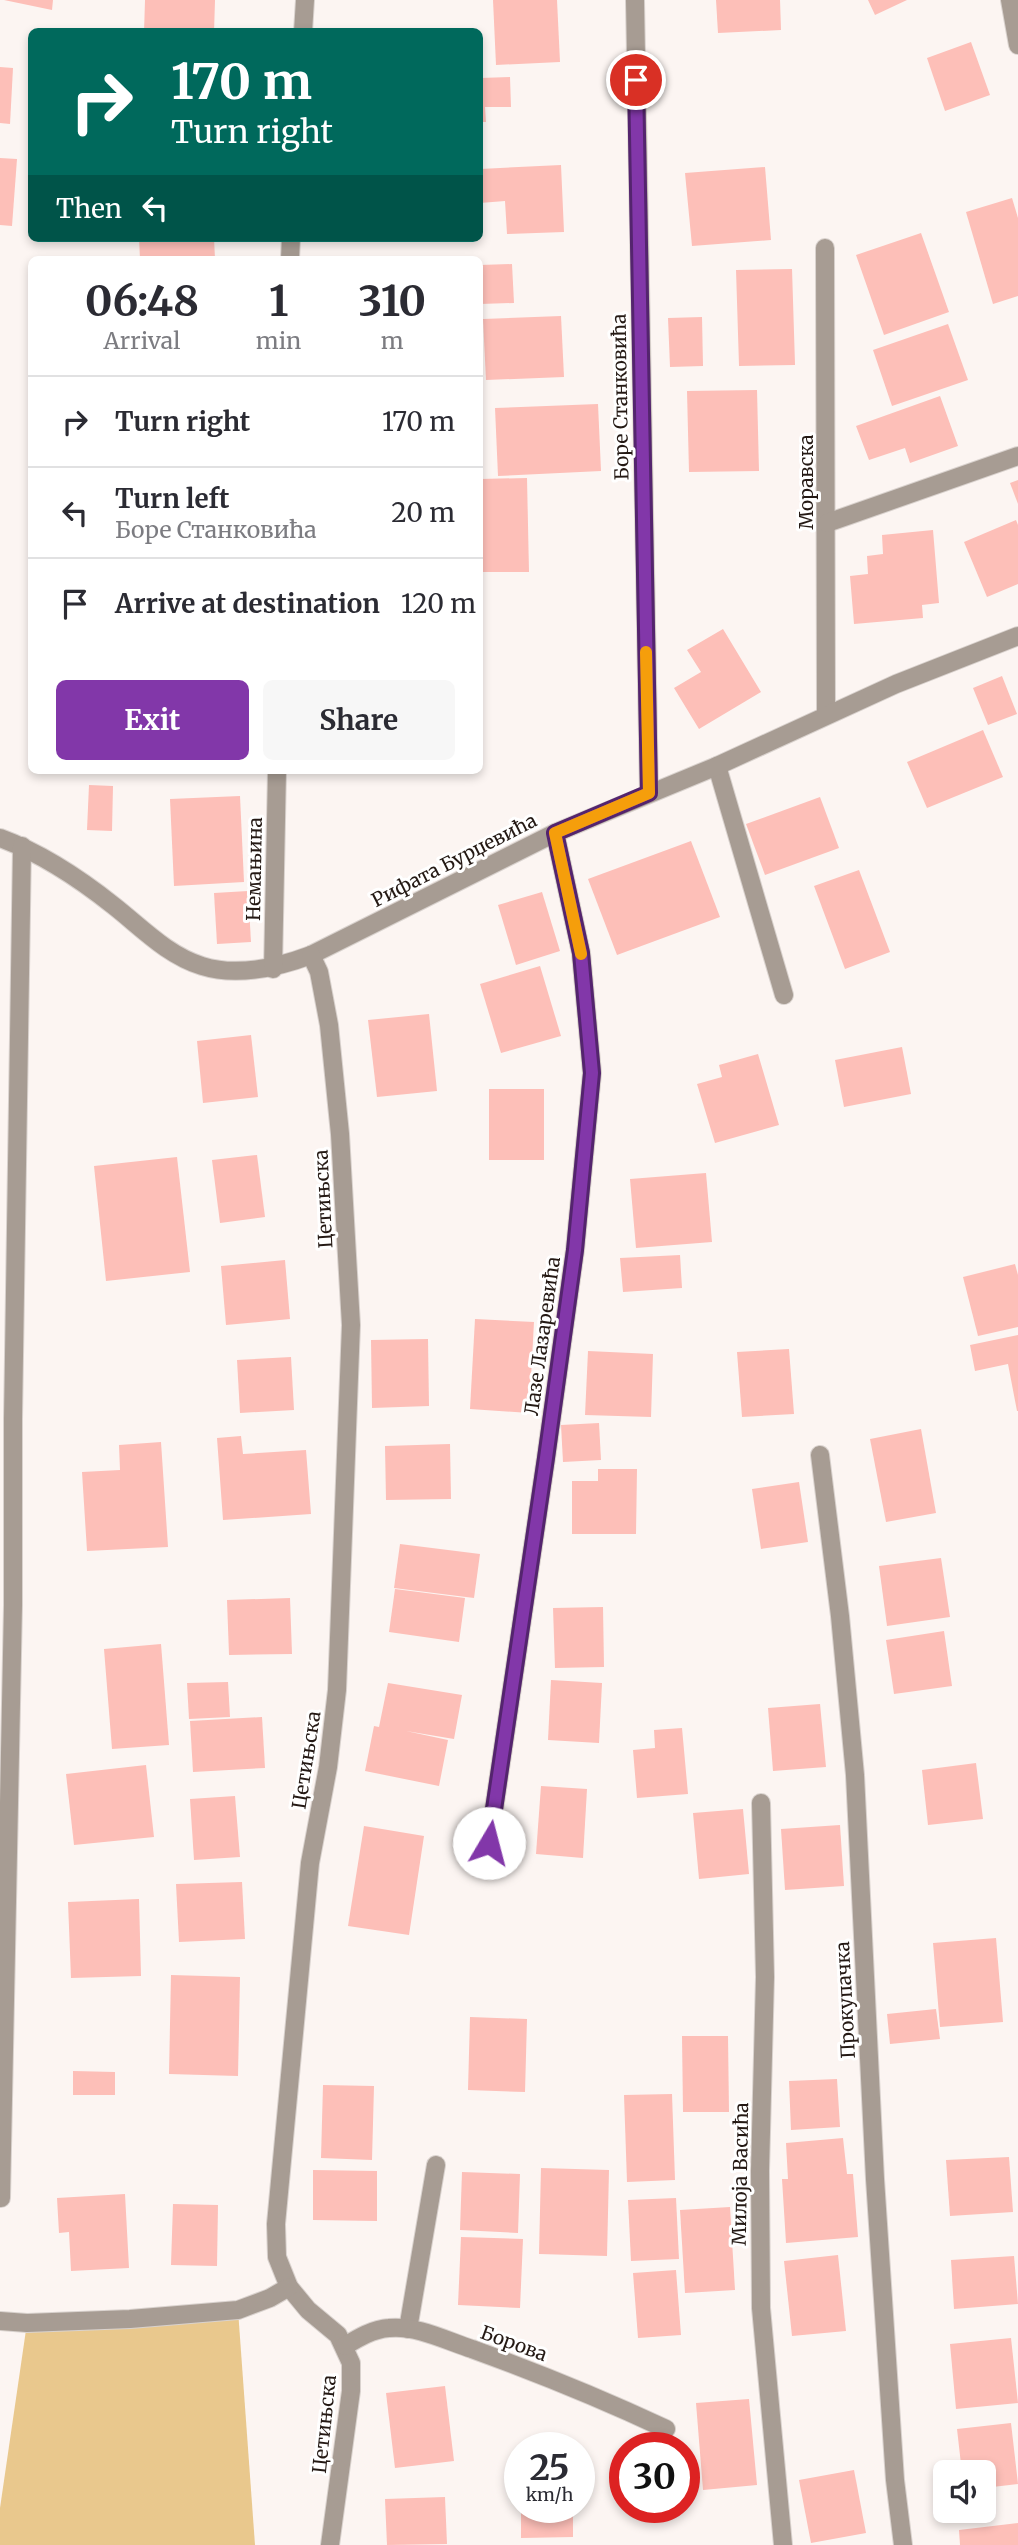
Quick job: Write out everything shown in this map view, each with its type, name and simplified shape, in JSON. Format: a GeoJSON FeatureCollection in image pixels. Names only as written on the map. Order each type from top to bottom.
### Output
{"type":"FeatureCollection","features":[{"type":"Feature","properties":{"kind":"street"},"geometry":{"type":"LineString","coordinates":[[303,28],[305,0]]}},
{"type":"Feature","properties":{"kind":"street","name":"Боре Станковића"},"geometry":{"type":"LineString","coordinates":[[635,0],[649,793]]}},
{"type":"Feature","properties":{"kind":"street"},"geometry":{"type":"LineString","coordinates":[[1010,0],[1018,44]]}},
{"type":"Feature","properties":{"kind":"street","name":"Моравска"},"geometry":{"type":"LineString","coordinates":[[825,248],[826,715]]}},
{"type":"Feature","properties":{"kind":"street"},"geometry":{"type":"LineString","coordinates":[[827,523],[1018,457]]}},
{"type":"Feature","properties":{"kind":"street","name":"Рифата Бурџевића"},"geometry":{"type":"LineString","coordinates":[[0,838],[23,846],[83,883],[184,960],[205,968],[273,969],[312,955],[555,833],[717,766],[826,715],[1018,636]]}},
{"type":"Feature","properties":{"kind":"street"},"geometry":{"type":"LineString","coordinates":[[717,766],[784,995]]}},
{"type":"Feature","properties":{"kind":"street","name":"Немањина"},"geometry":{"type":"LineString","coordinates":[[273,969],[277,774]]}},
{"type":"Feature","properties":{"kind":"street","name":"Лазе Лазаревића"},"geometry":{"type":"LineString","coordinates":[[489,1843],[573,1264],[592,1073],[581,953],[555,833]]}},
{"type":"Feature","properties":{"kind":"street"},"geometry":{"type":"LineString","coordinates":[[1,2197],[13,1605],[13,1432],[23,846]]}},
{"type":"Feature","properties":{"kind":"street","name":"Цетињска"},"geometry":{"type":"LineString","coordinates":[[312,955],[319,972],[328,1025],[340,1135],[351,1325],[346,1507],[337,1690],[328,1767],[310,1863],[276,2224],[277,2257],[289,2287],[302,2305],[328,2325],[345,2346],[351,2363],[351,2391],[330,2545]]}},
{"type":"Feature","properties":{"kind":"street","name":"Прокупачка"},"geometry":{"type":"LineString","coordinates":[[820,1455],[840,1616],[855,1775],[875,2179],[895,2480],[903,2545]]}},
{"type":"Feature","properties":{"kind":"street","name":"Милоја Васића"},"geometry":{"type":"LineString","coordinates":[[761,1803],[765,1977],[760,2171],[761,2308],[783,2545]]}},
{"type":"Feature","properties":{"kind":"street"},"geometry":{"type":"LineString","coordinates":[[408,2329],[436,2165]]}},
{"type":"Feature","properties":{"kind":"street"},"geometry":{"type":"LineString","coordinates":[[0,2321],[78,2321],[237,2311],[289,2287]]}},
{"type":"Feature","properties":{"kind":"street","name":"Борова"},"geometry":{"type":"LineString","coordinates":[[345,2346],[378,2330],[390,2327],[408,2329],[535,2372],[605,2400],[666,2429]]}},
{"type":"Feature","properties":{"kind":"shaded area"},"geometry":{"type":"Polygon","coordinates":[[[238,2310],[255,2545],[0,2545],[0,2508],[27,2323],[238,2310]]]}},
{"type":"Feature","properties":{"kind":"building"},"geometry":{"type":"Polygon","coordinates":[[[4,0],[53,0],[52,10],[4,0]]]}},
{"type":"Feature","properties":{"kind":"building"},"geometry":{"type":"Polygon","coordinates":[[[145,0],[215,0],[214,28],[144,28],[145,0]]]}},
{"type":"Feature","properties":{"kind":"building"},"geometry":{"type":"Polygon","coordinates":[[[493,0],[557,0],[560,62],[496,65],[493,0]]]}},
{"type":"Feature","properties":{"kind":"building"},"geometry":{"type":"Polygon","coordinates":[[[716,0],[780,0],[781,30],[718,33],[716,0]]]}},
{"type":"Feature","properties":{"kind":"building"},"geometry":{"type":"Polygon","coordinates":[[[868,0],[907,0],[875,15],[868,0]]]}},
{"type":"Feature","properties":{"kind":"building"},"geometry":{"type":"Polygon","coordinates":[[[971,42],[990,95],[945,111],[927,58],[971,42]]]}},
{"type":"Feature","properties":{"kind":"building"},"geometry":{"type":"Polygon","coordinates":[[[0,67],[13,68],[10,124],[0,123],[0,67]]]}},
{"type":"Feature","properties":{"kind":"building"},"geometry":{"type":"Polygon","coordinates":[[[510,77],[511,107],[485,107],[486,122],[483,122],[483,78],[510,77]]]}},
{"type":"Feature","properties":{"kind":"building"},"geometry":{"type":"Polygon","coordinates":[[[0,158],[17,159],[12,226],[0,225],[0,158]]]}},
{"type":"Feature","properties":{"kind":"building"},"geometry":{"type":"Polygon","coordinates":[[[561,165],[564,232],[507,234],[505,201],[483,203],[483,169],[561,165]]]}},
{"type":"Feature","properties":{"kind":"building"},"geometry":{"type":"Polygon","coordinates":[[[765,167],[771,240],[692,246],[685,173],[765,167]]]}},
{"type":"Feature","properties":{"kind":"building"},"geometry":{"type":"Polygon","coordinates":[[[1012,198],[1018,218],[1018,296],[993,304],[966,212],[1012,198]]]}},
{"type":"Feature","properties":{"kind":"building"},"geometry":{"type":"Polygon","coordinates":[[[921,233],[949,312],[884,335],[856,255],[921,233]]]}},
{"type":"Feature","properties":{"kind":"building"},"geometry":{"type":"Polygon","coordinates":[[[139,242],[214,242],[215,256],[140,256],[139,242]]]}},
{"type":"Feature","properties":{"kind":"building"},"geometry":{"type":"Polygon","coordinates":[[[512,264],[514,303],[483,304],[483,265],[512,264]]]}},
{"type":"Feature","properties":{"kind":"building"},"geometry":{"type":"Polygon","coordinates":[[[792,269],[795,365],[739,366],[736,270],[792,269]]]}},
{"type":"Feature","properties":{"kind":"building"},"geometry":{"type":"Polygon","coordinates":[[[561,316],[564,377],[486,380],[483,319],[561,316]]]}},
{"type":"Feature","properties":{"kind":"building"},"geometry":{"type":"Polygon","coordinates":[[[702,317],[703,366],[670,367],[668,318],[702,317]]]}},
{"type":"Feature","properties":{"kind":"building"},"geometry":{"type":"Polygon","coordinates":[[[948,324],[968,380],[892,406],[873,350],[948,324]]]}},
{"type":"Feature","properties":{"kind":"building"},"geometry":{"type":"Polygon","coordinates":[[[757,390],[759,471],[689,472],[687,391],[757,390]]]}},
{"type":"Feature","properties":{"kind":"building"},"geometry":{"type":"Polygon","coordinates":[[[940,396],[958,446],[910,463],[905,448],[869,460],[856,426],[940,396]]]}},
{"type":"Feature","properties":{"kind":"building"},"geometry":{"type":"Polygon","coordinates":[[[598,404],[601,471],[498,476],[495,408],[598,404]]]}},
{"type":"Feature","properties":{"kind":"building"},"geometry":{"type":"Polygon","coordinates":[[[527,478],[529,572],[483,572],[483,479],[527,478]]]}},
{"type":"Feature","properties":{"kind":"building"},"geometry":{"type":"Polygon","coordinates":[[[1018,480],[1018,504],[1010,483],[1018,480]]]}},
{"type":"Feature","properties":{"kind":"building"},"geometry":{"type":"Polygon","coordinates":[[[1016,520],[1018,584],[987,597],[964,542],[1016,520]]]}},
{"type":"Feature","properties":{"kind":"building"},"geometry":{"type":"Polygon","coordinates":[[[933,530],[939,603],[922,605],[923,618],[854,624],[850,576],[868,574],[867,556],[883,554],[882,535],[933,530]]]}},
{"type":"Feature","properties":{"kind":"building"},"geometry":{"type":"Polygon","coordinates":[[[723,629],[761,692],[699,729],[674,688],[701,672],[687,650],[723,629]]]}},
{"type":"Feature","properties":{"kind":"building"},"geometry":{"type":"Polygon","coordinates":[[[1002,676],[1017,714],[988,725],[973,688],[1002,676]]]}},
{"type":"Feature","properties":{"kind":"building"},"geometry":{"type":"Polygon","coordinates":[[[983,730],[1003,777],[927,808],[907,762],[983,730]]]}},
{"type":"Feature","properties":{"kind":"building"},"geometry":{"type":"Polygon","coordinates":[[[89,785],[113,786],[112,831],[87,830],[89,785]]]}},
{"type":"Feature","properties":{"kind":"building"},"geometry":{"type":"Polygon","coordinates":[[[240,796],[244,882],[174,886],[170,799],[240,796]]]}},
{"type":"Feature","properties":{"kind":"building"},"geometry":{"type":"Polygon","coordinates":[[[820,797],[839,848],[765,875],[746,824],[820,797]]]}},
{"type":"Feature","properties":{"kind":"building"},"geometry":{"type":"Polygon","coordinates":[[[691,841],[720,917],[617,955],[588,879],[691,841]]]}},
{"type":"Feature","properties":{"kind":"building"},"geometry":{"type":"Polygon","coordinates":[[[859,870],[890,952],[845,969],[814,886],[859,870]]]}},
{"type":"Feature","properties":{"kind":"building"},"geometry":{"type":"Polygon","coordinates":[[[248,891],[251,942],[217,944],[214,893],[248,891]]]}},
{"type":"Feature","properties":{"kind":"building"},"geometry":{"type":"Polygon","coordinates":[[[542,892],[560,951],[516,965],[498,905],[542,892]]]}},
{"type":"Feature","properties":{"kind":"building"},"geometry":{"type":"Polygon","coordinates":[[[540,966],[561,1036],[501,1053],[480,984],[540,966]]]}},
{"type":"Feature","properties":{"kind":"building"},"geometry":{"type":"Polygon","coordinates":[[[429,1014],[437,1091],[377,1097],[368,1020],[429,1014]]]}},
{"type":"Feature","properties":{"kind":"building"},"geometry":{"type":"Polygon","coordinates":[[[251,1035],[258,1097],[203,1103],[197,1041],[251,1035]]]}},
{"type":"Feature","properties":{"kind":"building"},"geometry":{"type":"Polygon","coordinates":[[[902,1047],[911,1094],[844,1107],[835,1060],[902,1047]]]}},
{"type":"Feature","properties":{"kind":"building"},"geometry":{"type":"Polygon","coordinates":[[[758,1054],[779,1125],[715,1143],[697,1084],[722,1077],[719,1065],[758,1054]]]}},
{"type":"Feature","properties":{"kind":"building"},"geometry":{"type":"Polygon","coordinates":[[[489,1089],[544,1089],[544,1160],[489,1160],[489,1089]]]}},
{"type":"Feature","properties":{"kind":"building"},"geometry":{"type":"Polygon","coordinates":[[[257,1155],[265,1217],[220,1223],[212,1160],[257,1155]]]}},
{"type":"Feature","properties":{"kind":"building"},"geometry":{"type":"Polygon","coordinates":[[[177,1157],[190,1272],[106,1281],[94,1166],[177,1157]]]}},
{"type":"Feature","properties":{"kind":"building"},"geometry":{"type":"Polygon","coordinates":[[[706,1173],[712,1242],[636,1248],[630,1179],[706,1173]]]}},
{"type":"Feature","properties":{"kind":"building"},"geometry":{"type":"Polygon","coordinates":[[[680,1255],[682,1288],[623,1292],[620,1258],[680,1255]]]}},
{"type":"Feature","properties":{"kind":"building"},"geometry":{"type":"Polygon","coordinates":[[[285,1260],[290,1319],[226,1325],[221,1266],[285,1260]]]}},
{"type":"Feature","properties":{"kind":"building"},"geometry":{"type":"Polygon","coordinates":[[[1015,1264],[1018,1275],[1018,1327],[978,1336],[963,1277],[1015,1264]]]}},
{"type":"Feature","properties":{"kind":"building"},"geometry":{"type":"Polygon","coordinates":[[[475,1319],[534,1322],[529,1413],[470,1409],[475,1319]]]}},
{"type":"Feature","properties":{"kind":"building"},"geometry":{"type":"Polygon","coordinates":[[[1018,1335],[1017,1411],[1008,1364],[975,1371],[970,1345],[1018,1335]]]}},
{"type":"Feature","properties":{"kind":"building"},"geometry":{"type":"Polygon","coordinates":[[[428,1339],[429,1406],[372,1408],[371,1340],[428,1339]]]}},
{"type":"Feature","properties":{"kind":"building"},"geometry":{"type":"Polygon","coordinates":[[[789,1349],[794,1414],[742,1417],[737,1352],[789,1349]]]}},
{"type":"Feature","properties":{"kind":"building"},"geometry":{"type":"Polygon","coordinates":[[[588,1351],[653,1354],[651,1417],[585,1415],[588,1351]]]}},
{"type":"Feature","properties":{"kind":"building"},"geometry":{"type":"Polygon","coordinates":[[[291,1357],[294,1410],[240,1413],[237,1360],[291,1357]]]}},
{"type":"Feature","properties":{"kind":"building"},"geometry":{"type":"Polygon","coordinates":[[[599,1423],[601,1460],[563,1462],[561,1425],[599,1423]]]}},
{"type":"Feature","properties":{"kind":"building"},"geometry":{"type":"Polygon","coordinates":[[[921,1429],[936,1513],[886,1522],[870,1439],[921,1429]]]}},
{"type":"Feature","properties":{"kind":"building"},"geometry":{"type":"Polygon","coordinates":[[[241,1436],[243,1454],[306,1450],[311,1514],[223,1520],[217,1438],[241,1436]]]}},
{"type":"Feature","properties":{"kind":"building"},"geometry":{"type":"Polygon","coordinates":[[[161,1442],[168,1547],[87,1551],[82,1472],[120,1470],[119,1445],[161,1442]]]}},
{"type":"Feature","properties":{"kind":"building"},"geometry":{"type":"Polygon","coordinates":[[[450,1444],[451,1499],[386,1500],[385,1446],[450,1444]]]}},
{"type":"Feature","properties":{"kind":"building"},"geometry":{"type":"Polygon","coordinates":[[[598,1469],[637,1469],[636,1534],[572,1534],[572,1481],[598,1481],[598,1469]]]}},
{"type":"Feature","properties":{"kind":"building"},"geometry":{"type":"Polygon","coordinates":[[[799,1482],[808,1542],[761,1549],[752,1489],[799,1482]]]}},
{"type":"Feature","properties":{"kind":"building"},"geometry":{"type":"Polygon","coordinates":[[[400,1544],[480,1554],[474,1598],[394,1588],[400,1544]]]}},
{"type":"Feature","properties":{"kind":"building"},"geometry":{"type":"Polygon","coordinates":[[[941,1558],[950,1617],[887,1626],[879,1566],[941,1558]]]}},
{"type":"Feature","properties":{"kind":"building"},"geometry":{"type":"Polygon","coordinates":[[[395,1589],[465,1598],[459,1642],[389,1632],[395,1589]]]}},
{"type":"Feature","properties":{"kind":"building"},"geometry":{"type":"Polygon","coordinates":[[[290,1598],[292,1654],[229,1655],[227,1600],[290,1598]]]}},
{"type":"Feature","properties":{"kind":"building"},"geometry":{"type":"Polygon","coordinates":[[[603,1607],[604,1667],[555,1668],[553,1608],[603,1607]]]}},
{"type":"Feature","properties":{"kind":"building"},"geometry":{"type":"Polygon","coordinates":[[[944,1631],[952,1686],[894,1694],[886,1640],[944,1631]]]}},
{"type":"Feature","properties":{"kind":"building"},"geometry":{"type":"Polygon","coordinates":[[[161,1644],[169,1745],[112,1749],[104,1649],[161,1644]]]}},
{"type":"Feature","properties":{"kind":"building"},"geometry":{"type":"Polygon","coordinates":[[[551,1680],[602,1683],[599,1743],[548,1740],[551,1680]]]}},
{"type":"Feature","properties":{"kind":"building"},"geometry":{"type":"Polygon","coordinates":[[[228,1682],[230,1717],[189,1719],[187,1683],[228,1682]]]}},
{"type":"Feature","properties":{"kind":"building"},"geometry":{"type":"Polygon","coordinates":[[[388,1683],[462,1695],[454,1739],[406,1731],[448,1740],[439,1786],[365,1771],[374,1726],[379,1727],[388,1683]]]}},
{"type":"Feature","properties":{"kind":"building"},"geometry":{"type":"Polygon","coordinates":[[[820,1704],[826,1767],[773,1771],[768,1708],[820,1704]]]}},
{"type":"Feature","properties":{"kind":"building"},"geometry":{"type":"Polygon","coordinates":[[[262,1717],[265,1768],[193,1772],[190,1721],[262,1717]]]}},
{"type":"Feature","properties":{"kind":"building"},"geometry":{"type":"Polygon","coordinates":[[[682,1728],[688,1794],[637,1798],[633,1750],[655,1748],[654,1730],[682,1728]]]}},
{"type":"Feature","properties":{"kind":"building"},"geometry":{"type":"Polygon","coordinates":[[[976,1763],[983,1819],[928,1825],[922,1770],[976,1763]]]}},
{"type":"Feature","properties":{"kind":"building"},"geometry":{"type":"Polygon","coordinates":[[[146,1765],[154,1837],[74,1845],[66,1774],[146,1765]]]}},
{"type":"Feature","properties":{"kind":"building"},"geometry":{"type":"Polygon","coordinates":[[[541,1786],[587,1789],[583,1858],[536,1854],[541,1786]]]}},
{"type":"Feature","properties":{"kind":"building"},"geometry":{"type":"Polygon","coordinates":[[[235,1796],[240,1857],[194,1860],[190,1799],[235,1796]]]}},
{"type":"Feature","properties":{"kind":"building"},"geometry":{"type":"Polygon","coordinates":[[[743,1809],[749,1874],[699,1879],[693,1813],[743,1809]]]}},
{"type":"Feature","properties":{"kind":"building"},"geometry":{"type":"Polygon","coordinates":[[[840,1825],[844,1886],[785,1890],[781,1829],[840,1825]]]}},
{"type":"Feature","properties":{"kind":"building"},"geometry":{"type":"Polygon","coordinates":[[[364,1826],[424,1836],[409,1935],[348,1926],[364,1826]]]}},
{"type":"Feature","properties":{"kind":"building"},"geometry":{"type":"Polygon","coordinates":[[[242,1882],[245,1939],[179,1942],[176,1884],[242,1882]]]}},
{"type":"Feature","properties":{"kind":"building"},"geometry":{"type":"Polygon","coordinates":[[[139,1899],[141,1976],[71,1978],[68,1902],[139,1899]]]}},
{"type":"Feature","properties":{"kind":"building"},"geometry":{"type":"Polygon","coordinates":[[[996,1938],[1003,2022],[940,2027],[933,1943],[996,1938]]]}},
{"type":"Feature","properties":{"kind":"building"},"geometry":{"type":"Polygon","coordinates":[[[171,1975],[240,1977],[238,2076],[169,2074],[171,1975]]]}},
{"type":"Feature","properties":{"kind":"building"},"geometry":{"type":"Polygon","coordinates":[[[936,2009],[940,2039],[890,2044],[887,2014],[936,2009]]]}},
{"type":"Feature","properties":{"kind":"building"},"geometry":{"type":"Polygon","coordinates":[[[470,2017],[527,2019],[525,2092],[468,2090],[470,2017]]]}},
{"type":"Feature","properties":{"kind":"building"},"geometry":{"type":"Polygon","coordinates":[[[682,2036],[728,2036],[729,2112],[683,2112],[682,2036]]]}},
{"type":"Feature","properties":{"kind":"building"},"geometry":{"type":"Polygon","coordinates":[[[73,2071],[115,2072],[115,2095],[73,2095],[73,2071]]]}},
{"type":"Feature","properties":{"kind":"building"},"geometry":{"type":"Polygon","coordinates":[[[837,2079],[840,2127],[791,2130],[789,2081],[837,2079]]]}},
{"type":"Feature","properties":{"kind":"building"},"geometry":{"type":"Polygon","coordinates":[[[323,2085],[374,2086],[372,2160],[321,2158],[323,2085]]]}},
{"type":"Feature","properties":{"kind":"building"},"geometry":{"type":"Polygon","coordinates":[[[672,2094],[675,2180],[627,2182],[624,2095],[672,2094]]]}},
{"type":"Feature","properties":{"kind":"building"},"geometry":{"type":"Polygon","coordinates":[[[843,2138],[847,2174],[853,2174],[858,2237],[786,2243],[782,2179],[788,2179],[786,2143],[843,2138]]]}},
{"type":"Feature","properties":{"kind":"building"},"geometry":{"type":"Polygon","coordinates":[[[1009,2157],[1013,2212],[950,2216],[946,2160],[1009,2157]]]}},
{"type":"Feature","properties":{"kind":"building"},"geometry":{"type":"Polygon","coordinates":[[[541,2168],[609,2170],[607,2256],[539,2254],[541,2168]]]}},
{"type":"Feature","properties":{"kind":"building"},"geometry":{"type":"Polygon","coordinates":[[[313,2170],[377,2171],[377,2221],[313,2220],[313,2170]]]}},
{"type":"Feature","properties":{"kind":"building"},"geometry":{"type":"Polygon","coordinates":[[[462,2172],[520,2174],[518,2233],[460,2230],[462,2172]]]}},
{"type":"Feature","properties":{"kind":"building"},"geometry":{"type":"Polygon","coordinates":[[[125,2194],[129,2268],[71,2271],[69,2232],[59,2233],[57,2198],[125,2194]]]}},
{"type":"Feature","properties":{"kind":"building"},"geometry":{"type":"Polygon","coordinates":[[[676,2198],[679,2259],[631,2261],[628,2200],[676,2198]]]}},
{"type":"Feature","properties":{"kind":"building"},"geometry":{"type":"Polygon","coordinates":[[[173,2204],[218,2205],[217,2266],[171,2265],[173,2204]]]}},
{"type":"Feature","properties":{"kind":"building"},"geometry":{"type":"Polygon","coordinates":[[[730,2207],[735,2290],[685,2293],[680,2210],[730,2207]]]}},
{"type":"Feature","properties":{"kind":"building"},"geometry":{"type":"Polygon","coordinates":[[[461,2237],[523,2239],[520,2308],[458,2305],[461,2237]]]}},
{"type":"Feature","properties":{"kind":"building"},"geometry":{"type":"Polygon","coordinates":[[[838,2255],[846,2331],[792,2336],[784,2261],[838,2255]]]}},
{"type":"Feature","properties":{"kind":"building"},"geometry":{"type":"Polygon","coordinates":[[[1014,2256],[1018,2304],[954,2309],[951,2260],[1014,2256]]]}},
{"type":"Feature","properties":{"kind":"building"},"geometry":{"type":"Polygon","coordinates":[[[676,2270],[681,2335],[638,2338],[633,2273],[676,2270]]]}},
{"type":"Feature","properties":{"kind":"building"},"geometry":{"type":"Polygon","coordinates":[[[1011,2338],[1018,2403],[956,2409],[950,2344],[1011,2338]]]}},
{"type":"Feature","properties":{"kind":"building"},"geometry":{"type":"Polygon","coordinates":[[[445,2386],[454,2461],[395,2468],[386,2393],[445,2386]]]}},
{"type":"Feature","properties":{"kind":"building"},"geometry":{"type":"Polygon","coordinates":[[[749,2399],[757,2485],[703,2490],[696,2403],[749,2399]]]}},
{"type":"Feature","properties":{"kind":"building"},"geometry":{"type":"Polygon","coordinates":[[[1011,2423],[1018,2484],[996,2487],[996,2460],[961,2460],[957,2429],[1011,2423]]]}},
{"type":"Feature","properties":{"kind":"building"},"geometry":{"type":"Polygon","coordinates":[[[854,2470],[866,2533],[811,2543],[799,2480],[854,2470]]]}},
{"type":"Feature","properties":{"kind":"building"},"geometry":{"type":"Polygon","coordinates":[[[445,2497],[447,2544],[387,2545],[385,2499],[445,2497]]]}},
{"type":"Feature","properties":{"kind":"building"},"geometry":{"type":"Polygon","coordinates":[[[521,2523],[573,2523],[573,2537],[521,2538],[521,2523]]]}},
{"type":"Feature","properties":{"kind":"building"},"geometry":{"type":"Polygon","coordinates":[[[1018,2523],[1018,2545],[960,2545],[959,2530],[1018,2523]]]}},
{"type":"Feature","properties":{"kind":"slow traffic"},"geometry":{"type":"LineString","coordinates":[[581,954],[555,833],[649,793],[646,652]]}},
{"type":"Feature","properties":{"kind":"route"},"geometry":{"type":"LineString","coordinates":[[489,1843],[575,1250],[592,1073],[581,953],[555,833],[649,793],[636,80]]}}]}
